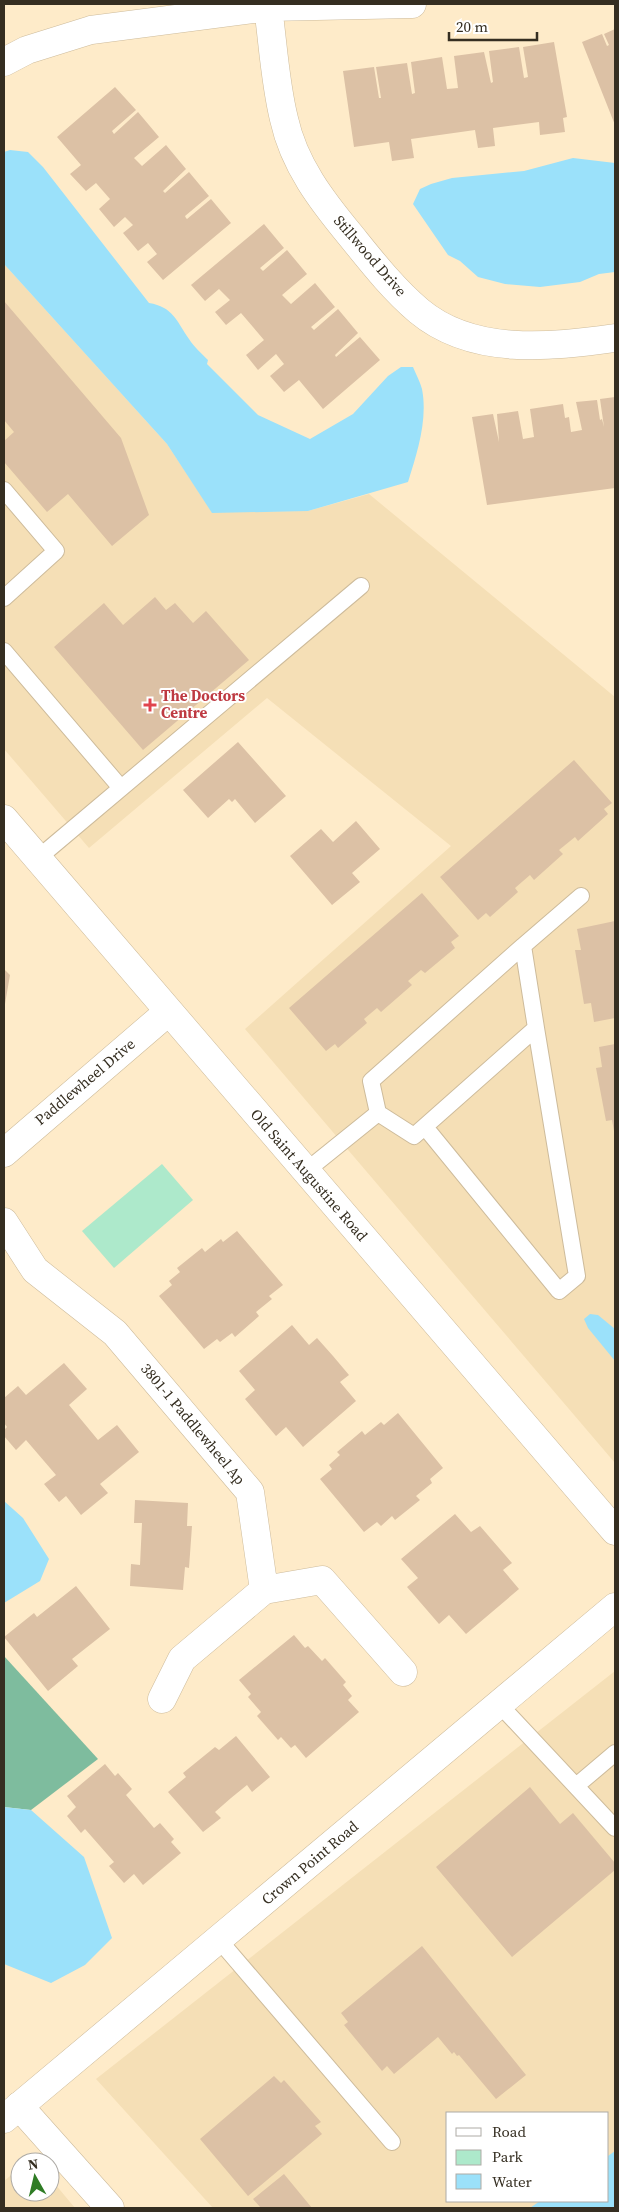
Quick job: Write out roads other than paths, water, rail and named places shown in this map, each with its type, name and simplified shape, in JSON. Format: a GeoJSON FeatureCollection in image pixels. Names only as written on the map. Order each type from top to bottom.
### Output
{"type":"FeatureCollection","features":[{"type":"Feature","properties":{"kind":"street"},"geometry":{"type":"LineString","coordinates":[[4,62],[27,50],[91,30],[268,7],[412,4]]}},
{"type":"Feature","properties":{"kind":"street","name":"Stillwood Drive"},"geometry":{"type":"LineString","coordinates":[[268,7],[284,120],[297,157],[317,195],[393,286],[421,312],[457,333],[513,346],[560,345],[615,338]]}},
{"type":"Feature","properties":{"kind":"street","name":"Old Saint Augustine Road"},"geometry":{"type":"LineString","coordinates":[[4,819],[615,1530]]}},
{"type":"Feature","properties":{"kind":"street","name":"Paddlewheel Drive"},"geometry":{"type":"LineString","coordinates":[[4,1153],[168,1012]]}},
{"type":"Feature","properties":{"kind":"street","name":"3801-1 Paddlewheel Ap"},"geometry":{"type":"LineString","coordinates":[[4,1222],[35,1270],[115,1333],[250,1492],[264,1590]]}},
{"type":"Feature","properties":{"kind":"street"},"geometry":{"type":"LineString","coordinates":[[162,1699],[182,1659],[264,1590],[322,1580],[403,1672]]}},
{"type":"Feature","properties":{"kind":"street","name":"Crown Point Road"},"geometry":{"type":"LineString","coordinates":[[11,2112],[615,1607]]}},
{"type":"Feature","properties":{"kind":"street"},"geometry":{"type":"LineString","coordinates":[[11,2112],[110,2208]]}},
{"type":"Feature","properties":{"kind":"lane"},"geometry":{"type":"LineString","coordinates":[[4,490],[56,551],[4,598]]}},
{"type":"Feature","properties":{"kind":"lane"},"geometry":{"type":"LineString","coordinates":[[37,859],[361,586]]}},
{"type":"Feature","properties":{"kind":"lane"},"geometry":{"type":"LineString","coordinates":[[4,651],[121,788]]}},
{"type":"Feature","properties":{"kind":"lane"},"geometry":{"type":"LineString","coordinates":[[536,1028],[414,1136],[378,1113],[371,1081],[581,896]]}},
{"type":"Feature","properties":{"kind":"lane"},"geometry":{"type":"LineString","coordinates":[[425,1127],[560,1291],[577,1276],[523,946]]}},
{"type":"Feature","properties":{"kind":"lane"},"geometry":{"type":"LineString","coordinates":[[306,1171],[378,1113]]}},
{"type":"Feature","properties":{"kind":"lane"},"geometry":{"type":"LineString","coordinates":[[499,1704],[615,1828]]}},
{"type":"Feature","properties":{"kind":"lane"},"geometry":{"type":"LineString","coordinates":[[576,1786],[615,1752]]}},
{"type":"Feature","properties":{"kind":"lane"},"geometry":{"type":"LineString","coordinates":[[219,1940],[392,2142]]}},
{"type":"Feature","properties":{"kind":"water"},"geometry":{"type":"Polygon","coordinates":[[[10,150],[28,152],[43,167],[149,303],[164,308],[173,315],[193,345],[208,360],[207,364],[258,415],[310,439],[353,414],[388,376],[401,367],[413,367],[422,389],[424,413],[421,436],[408,482],[308,511],[212,513],[167,444],[4,264],[4,152],[10,150]]]}},
{"type":"Feature","properties":{"kind":"water"},"geometry":{"type":"Polygon","coordinates":[[[573,158],[615,163],[615,272],[599,274],[580,282],[540,287],[505,284],[478,277],[460,261],[448,255],[413,204],[420,189],[431,184],[452,178],[524,171],[573,158]]]}},
{"type":"Feature","properties":{"kind":"water"},"geometry":{"type":"Polygon","coordinates":[[[590,1314],[598,1315],[615,1329],[615,1361],[588,1328],[584,1319],[590,1314]]]}},
{"type":"Feature","properties":{"kind":"water"},"geometry":{"type":"Polygon","coordinates":[[[4,1501],[23,1518],[49,1559],[40,1581],[4,1603],[4,1501]]]}},
{"type":"Feature","properties":{"kind":"water"},"geometry":{"type":"Polygon","coordinates":[[[4,1807],[31,1810],[84,1857],[112,1938],[85,1965],[51,1983],[4,1964],[4,1807]]]}},
{"type":"Feature","properties":{"kind":"water"},"geometry":{"type":"Polygon","coordinates":[[[615,2151],[615,2208],[530,2208],[539,2202],[609,2202],[609,2155],[615,2151]]]}},
{"type":"Feature","properties":{"kind":"place","name":"The Doctors Centre"},"geometry":{"type":"Point","coordinates":[150,705]}}]}
